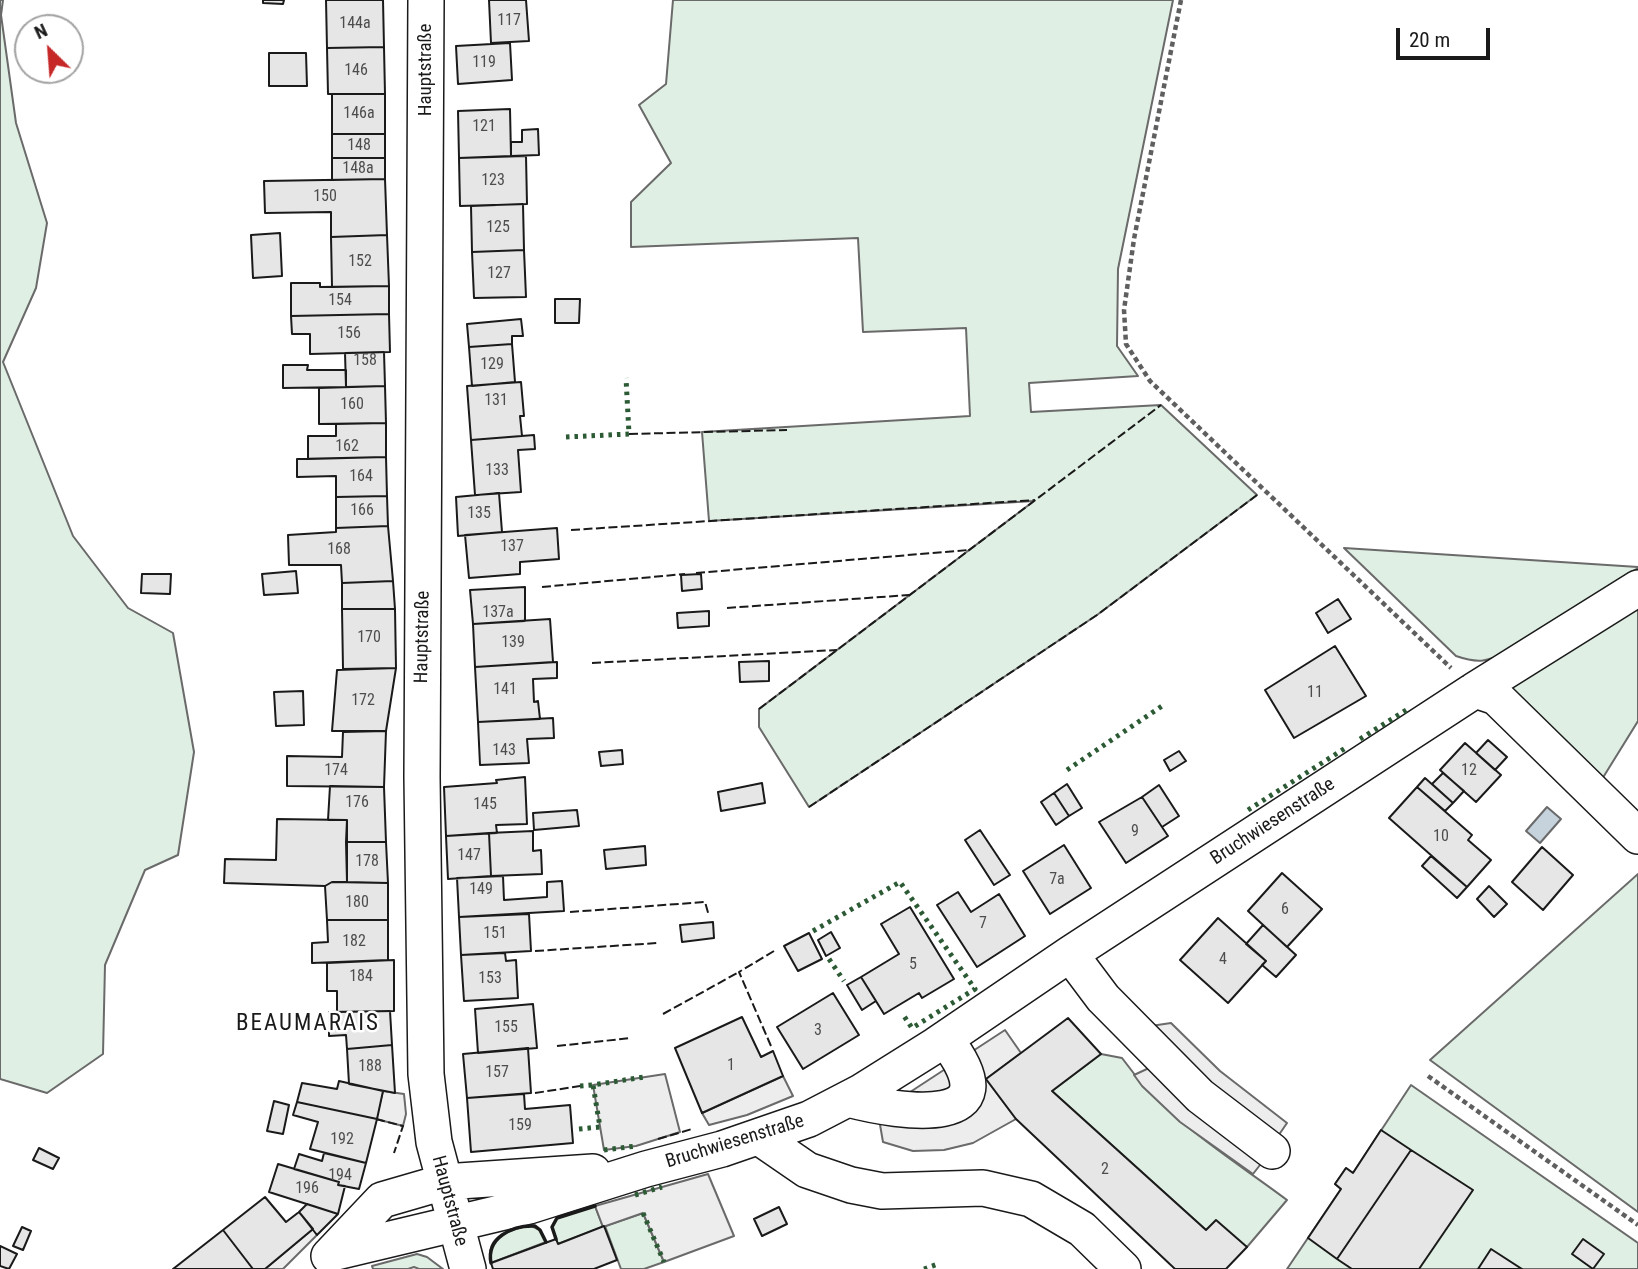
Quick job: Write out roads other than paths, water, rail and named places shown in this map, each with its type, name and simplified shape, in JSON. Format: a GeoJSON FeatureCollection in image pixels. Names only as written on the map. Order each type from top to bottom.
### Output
{"type":"FeatureCollection","features":[{"type":"Feature","properties":{"kind":"street","name":"Hauptstraße"},"geometry":{"type":"LineString","coordinates":[[426,0],[422,777],[426,1074],[434,1142],[454,1225],[468,1269]]}},
{"type":"Feature","properties":{"kind":"street","name":"Bruchwiesenstraße"},"geometry":{"type":"LineString","coordinates":[[324,1261],[529,1206],[759,1137],[809,1119],[848,1099],[946,1039],[1070,954],[1475,690],[1638,588]]}},
{"type":"Feature","properties":{"kind":"street"},"geometry":{"type":"LineString","coordinates":[[1475,690],[1496,697],[1638,836]]}},
{"type":"Feature","properties":{"kind":"street"},"geometry":{"type":"LineString","coordinates":[[1070,954],[1103,998],[1200,1096],[1272,1151]]}},
{"type":"Feature","properties":{"kind":"street"},"geometry":{"type":"LineString","coordinates":[[848,1099],[925,1112],[960,1102],[967,1091],[968,1073],[946,1039]]}},
{"type":"Feature","properties":{"kind":"street"},"geometry":{"type":"LineString","coordinates":[[759,1137],[807,1170],[851,1185],[882,1191],[983,1188],[1031,1199],[1082,1228],[1124,1269]]}},
{"type":"Feature","properties":{"kind":"street","name":"Bruchwiesenstraße"},"geometry":{"type":"LineString","coordinates":[[324,1261],[382,1200],[443,1182],[646,1169]]}},
{"type":"Feature","properties":{"kind":"district","name":"BEAUMARAIS"},"geometry":{"type":"Point","coordinates":[308,1024]}}]}
